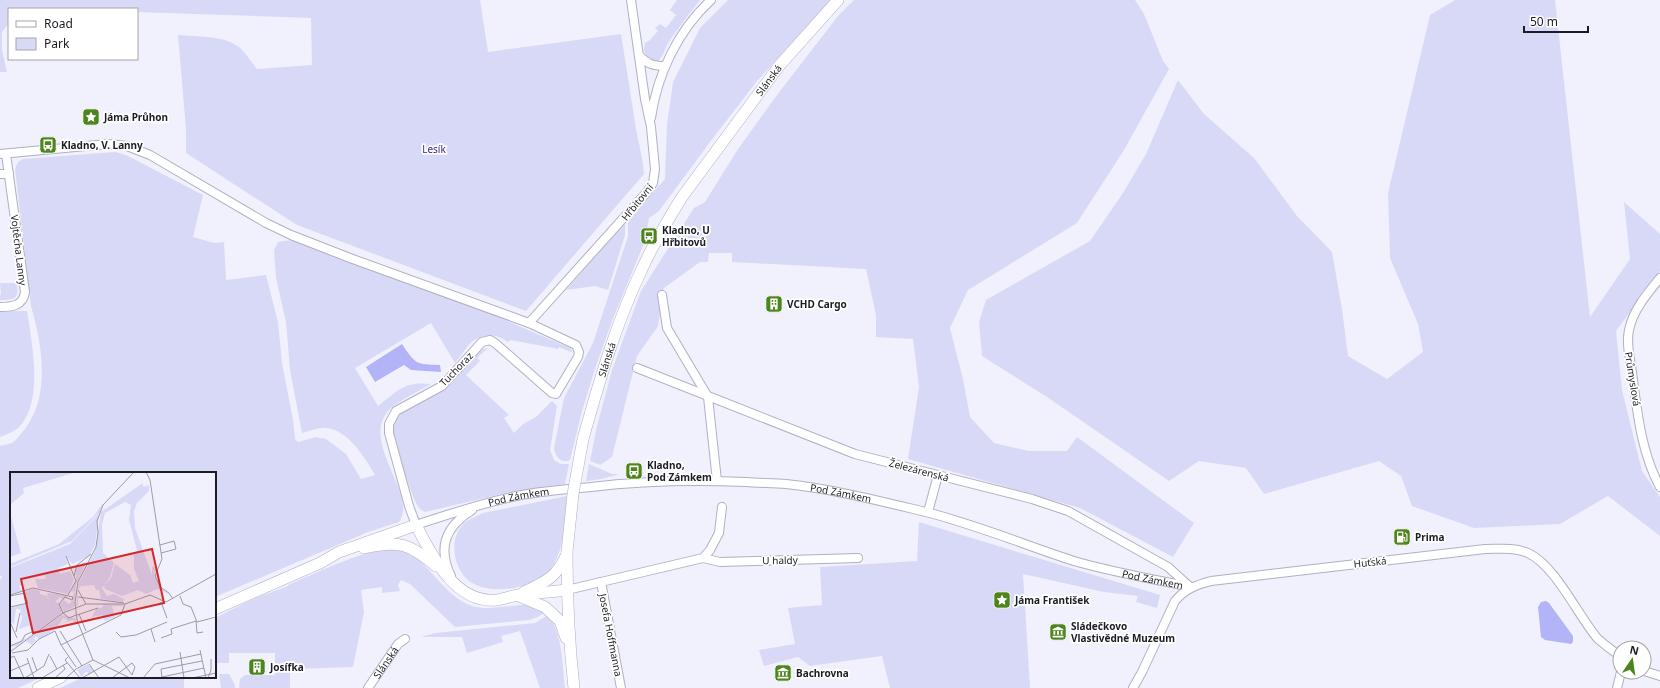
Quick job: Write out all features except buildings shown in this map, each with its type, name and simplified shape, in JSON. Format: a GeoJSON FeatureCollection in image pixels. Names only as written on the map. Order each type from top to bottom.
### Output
{"type":"FeatureCollection","features":[{"type":"Feature","properties":{"kind":"main road","name":"Slánská"},"geometry":{"type":"LineString","coordinates":[[570,646],[567,590],[567,552],[573,494],[583,439],[596,393],[627,305],[642,268],[682,197],[779,66],[838,0]]}},
{"type":"Feature","properties":{"kind":"main road","name":"Pod Zámkem"},"geometry":{"type":"LineString","coordinates":[[216,609],[320,563],[339,552],[416,525]]}},
{"type":"Feature","properties":{"kind":"main road"},"geometry":{"type":"LineString","coordinates":[[416,525],[445,574]]}},
{"type":"Feature","properties":{"kind":"main road"},"geometry":{"type":"LineString","coordinates":[[320,563],[374,546],[400,544],[416,551],[470,595],[482,599],[496,600],[516,595],[567,590]]}},
{"type":"Feature","properties":{"kind":"main road"},"geometry":{"type":"LineString","coordinates":[[516,595],[543,583],[560,569],[567,552]]}},
{"type":"Feature","properties":{"kind":"main road"},"geometry":{"type":"LineString","coordinates":[[516,595],[545,607],[560,621],[570,646],[574,688]]}},
{"type":"Feature","properties":{"kind":"main road"},"geometry":{"type":"LineString","coordinates":[[38,688],[59,678]]}},
{"type":"Feature","properties":{"kind":"street","name":"Hřbitovní"},"geometry":{"type":"LineString","coordinates":[[529,323],[651,187],[655,173],[651,127],[645,99],[631,0]]}},
{"type":"Feature","properties":{"kind":"street"},"geometry":{"type":"LineString","coordinates":[[651,127],[654,99],[665,66],[688,25],[710,0]]}},
{"type":"Feature","properties":{"kind":"street"},"geometry":{"type":"LineString","coordinates":[[639,55],[646,63],[654,66],[665,66]]}},
{"type":"Feature","properties":{"kind":"street"},"geometry":{"type":"LineString","coordinates":[[3,154],[108,144],[136,149],[150,155],[282,231],[350,258],[529,323]]}},
{"type":"Feature","properties":{"kind":"street","name":"Vojtěcha Lanny"},"geometry":{"type":"LineString","coordinates":[[0,307],[16,305],[22,300],[25,292],[10,174],[3,154]]}},
{"type":"Feature","properties":{"kind":"street"},"geometry":{"type":"LineString","coordinates":[[0,174],[10,174]]}},
{"type":"Feature","properties":{"kind":"street","name":"Průmyslová"},"geometry":{"type":"LineString","coordinates":[[1660,278],[1639,306],[1630,324],[1628,338],[1634,388],[1644,441],[1652,468],[1660,487]]}},
{"type":"Feature","properties":{"kind":"street"},"geometry":{"type":"LineString","coordinates":[[662,295],[667,328],[708,397],[716,481]]}},
{"type":"Feature","properties":{"kind":"street","name":"Tuchoraz"},"geometry":{"type":"LineString","coordinates":[[416,525],[409,506],[389,433],[389,424],[396,411],[442,386],[484,341],[490,340],[496,342],[553,394],[558,393],[576,361],[579,352],[576,345],[529,323]]}},
{"type":"Feature","properties":{"kind":"street","name":"Železárenská"},"geometry":{"type":"LineString","coordinates":[[637,368],[855,454],[1032,499],[1068,511],[1168,567],[1191,587]]}},
{"type":"Feature","properties":{"kind":"street"},"geometry":{"type":"LineString","coordinates":[[928,512],[938,475]]}},
{"type":"Feature","properties":{"kind":"street","name":"Pod Zámkem"},"geometry":{"type":"LineString","coordinates":[[416,525],[481,505],[518,496],[591,486],[716,481],[785,484],[840,493],[928,512],[970,524],[1075,561],[1126,574],[1191,587]]}},
{"type":"Feature","properties":{"kind":"street","name":"Pod Zámkem"},"geometry":{"type":"LineString","coordinates":[[454,583],[445,560],[445,540],[450,529],[457,520],[481,505]]}},
{"type":"Feature","properties":{"kind":"street"},"geometry":{"type":"LineString","coordinates":[[567,590],[703,558],[710,550],[719,533],[722,507]]}},
{"type":"Feature","properties":{"kind":"street","name":"Huťská"},"geometry":{"type":"LineString","coordinates":[[1133,688],[1175,601],[1182,592],[1191,587],[1211,581],[1485,549],[1513,549],[1528,553],[1545,566],[1598,639],[1612,650]]}},
{"type":"Feature","properties":{"kind":"street","name":"U haldy"},"geometry":{"type":"LineString","coordinates":[[703,558],[720,562],[858,558]]}},
{"type":"Feature","properties":{"kind":"street","name":"Josefa Hoffmanna"},"geometry":{"type":"LineString","coordinates":[[601,582],[621,688]]}},
{"type":"Feature","properties":{"kind":"street","name":"Slánská"},"geometry":{"type":"LineString","coordinates":[[368,688],[398,644],[405,639]]}},
{"type":"Feature","properties":{"kind":"green space","name":"Lesík"},"geometry":{"type":"Polygon","coordinates":[[[0,0],[480,0],[488,52],[621,34],[644,174],[526,311],[297,225],[186,153],[186,129],[178,35],[218,38],[233,43],[242,49],[257,69],[312,65],[311,18],[138,12],[138,8],[8,8],[8,24],[2,32],[2,50],[7,72],[0,72],[0,0]]]}},
{"type":"Feature","properties":{"kind":"green space"},"geometry":{"type":"Polygon","coordinates":[[[677,0],[700,0],[672,37],[659,60],[657,62],[648,59],[644,51],[645,43],[658,31],[655,28],[660,24],[666,28],[676,15],[670,10],[677,0]]]}},
{"type":"Feature","properties":{"kind":"green space"},"geometry":{"type":"Polygon","coordinates":[[[728,0],[831,0],[758,80],[659,211],[649,218],[645,241],[612,321],[596,366],[582,411],[570,460],[564,461],[557,457],[554,448],[564,398],[593,343],[628,236],[628,220],[665,179],[667,125],[673,82],[700,28],[728,0]]]}},
{"type":"Feature","properties":{"kind":"green space"},"geometry":{"type":"Polygon","coordinates":[[[854,0],[1135,0],[1144,14],[1163,61],[1169,69],[1124,150],[1077,223],[968,290],[950,328],[963,379],[970,417],[994,443],[1029,451],[1067,451],[1077,437],[1194,523],[1173,557],[1080,508],[908,459],[919,387],[913,339],[876,337],[876,315],[866,269],[732,262],[732,253],[709,253],[708,262],[700,262],[664,288],[658,326],[637,356],[612,457],[600,465],[590,461],[597,426],[612,370],[641,291],[694,208],[705,202],[738,149],[777,95],[838,16],[854,0]]]}},
{"type":"Feature","properties":{"kind":"green space"},"geometry":{"type":"Polygon","coordinates":[[[1455,0],[1555,0],[1590,317],[1630,259],[1624,202],[1660,234],[1660,271],[1616,331],[1622,390],[1642,471],[1660,497],[1660,536],[1608,496],[1560,524],[1474,528],[1412,506],[1401,476],[1379,461],[1264,494],[1246,468],[1199,461],[1169,481],[1047,397],[982,356],[979,322],[986,300],[1090,241],[1123,193],[1146,154],[1178,80],[1204,114],[1254,158],[1297,216],[1332,252],[1342,309],[1348,356],[1387,379],[1423,352],[1418,324],[1390,258],[1388,193],[1430,15],[1455,0]]]}},
{"type":"Feature","properties":{"kind":"green space"},"geometry":{"type":"Polygon","coordinates":[[[115,152],[126,155],[203,195],[193,237],[214,243],[224,242],[226,280],[266,275],[278,322],[282,363],[293,420],[295,439],[298,442],[316,437],[326,439],[346,454],[361,479],[375,475],[356,446],[342,434],[327,428],[302,433],[290,370],[286,322],[276,278],[274,250],[278,242],[291,240],[496,316],[570,348],[573,353],[559,347],[558,349],[511,340],[507,342],[499,337],[490,336],[473,341],[455,363],[431,323],[355,368],[378,406],[402,388],[414,384],[431,384],[389,410],[382,423],[381,437],[384,453],[402,498],[403,511],[399,522],[368,532],[216,597],[216,472],[10,472],[10,678],[40,678],[18,688],[0,688],[0,580],[2,576],[0,576],[0,446],[12,443],[16,440],[25,429],[33,415],[41,385],[42,369],[41,353],[31,306],[15,169],[18,162],[23,159],[115,152]]]}},
{"type":"Feature","properties":{"kind":"green space"},"geometry":{"type":"Polygon","coordinates":[[[625,223],[625,235],[608,290],[595,286],[566,290],[625,223]]]}},
{"type":"Feature","properties":{"kind":"green space"},"geometry":{"type":"Polygon","coordinates":[[[0,283],[17,283],[15,298],[0,300],[0,283]]]}},
{"type":"Feature","properties":{"kind":"green space"},"geometry":{"type":"Polygon","coordinates":[[[0,311],[27,311],[33,355],[34,387],[32,402],[27,416],[17,429],[0,437],[0,311]]]}},
{"type":"Feature","properties":{"kind":"green space"},"geometry":{"type":"Polygon","coordinates":[[[488,348],[477,358],[480,361],[466,375],[509,415],[504,418],[514,433],[523,424],[536,417],[552,401],[557,406],[550,450],[554,460],[561,464],[569,464],[565,484],[506,493],[425,512],[420,509],[417,504],[404,472],[393,432],[395,423],[403,410],[467,364],[483,349],[488,348]]]}},
{"type":"Feature","properties":{"kind":"green space"},"geometry":{"type":"Polygon","coordinates":[[[589,464],[612,474],[617,474],[617,475],[586,481],[589,464]]]}},
{"type":"Feature","properties":{"kind":"green space"},"geometry":{"type":"Polygon","coordinates":[[[567,496],[564,531],[558,556],[548,572],[540,579],[529,584],[506,589],[483,588],[468,580],[458,567],[454,551],[456,535],[460,528],[470,519],[483,513],[567,496]]]}},
{"type":"Feature","properties":{"kind":"green space"},"geometry":{"type":"Polygon","coordinates":[[[919,522],[1160,595],[1157,608],[1136,602],[1138,596],[1104,592],[1023,574],[1030,688],[890,688],[882,656],[810,666],[798,657],[764,666],[759,650],[795,644],[788,608],[822,605],[820,567],[917,561],[919,522]]]}},
{"type":"Feature","properties":{"kind":"green space"},"geometry":{"type":"Polygon","coordinates":[[[385,548],[402,549],[422,563],[453,595],[472,606],[491,608],[524,605],[545,612],[538,617],[529,620],[455,627],[410,584],[401,580],[398,585],[400,591],[382,593],[382,587],[361,590],[364,612],[353,667],[295,669],[295,672],[290,672],[290,688],[239,688],[240,679],[245,675],[275,675],[275,653],[229,653],[229,663],[216,663],[216,618],[258,597],[288,586],[336,564],[385,548]]]}},
{"type":"Feature","properties":{"kind":"green space"},"geometry":{"type":"Polygon","coordinates":[[[548,615],[557,631],[565,688],[540,688],[520,631],[501,636],[503,642],[467,653],[462,637],[421,637],[435,633],[535,623],[548,615]]]}},
{"type":"Feature","properties":{"kind":"green space"},"geometry":{"type":"Polygon","coordinates":[[[219,674],[229,674],[235,688],[221,688],[219,674]]]}},
{"type":"Feature","properties":{"kind":"green space"},"geometry":{"type":"Polygon","coordinates":[[[82,678],[184,678],[184,688],[60,688],[82,678]]]}},
{"type":"Feature","properties":{"kind":"water"},"geometry":{"type":"Polygon","coordinates":[[[402,344],[414,360],[426,364],[440,365],[441,372],[411,370],[404,365],[375,382],[366,367],[402,344]]]}},
{"type":"Feature","properties":{"kind":"water"},"geometry":{"type":"Polygon","coordinates":[[[1546,601],[1573,636],[1573,642],[1571,644],[1545,640],[1541,637],[1538,607],[1541,602],[1546,601]]]}},
{"type":"Feature","properties":{"kind":"place","name":"Jáma Průhon"},"geometry":{"type":"Point","coordinates":[91,117]}},
{"type":"Feature","properties":{"kind":"place","name":"Kladno, V. Lanny"},"geometry":{"type":"Point","coordinates":[48,145]}},
{"type":"Feature","properties":{"kind":"place","name":"Kladno, U Hřbitovů"},"geometry":{"type":"Point","coordinates":[649,236]}},
{"type":"Feature","properties":{"kind":"place","name":"VCHD Cargo"},"geometry":{"type":"Point","coordinates":[774,304]}},
{"type":"Feature","properties":{"kind":"place","name":"Kladno, Pod Zámkem"},"geometry":{"type":"Point","coordinates":[634,471]}},
{"type":"Feature","properties":{"kind":"place","name":"Prima"},"geometry":{"type":"Point","coordinates":[1402,537]}},
{"type":"Feature","properties":{"kind":"place","name":"Jáma František"},"geometry":{"type":"Point","coordinates":[1002,600]}},
{"type":"Feature","properties":{"kind":"place","name":"Sládečkovo Vlastivědné Muzeum"},"geometry":{"type":"Point","coordinates":[1058,632]}},
{"type":"Feature","properties":{"kind":"place","name":"Josífka"},"geometry":{"type":"Point","coordinates":[257,667]}},
{"type":"Feature","properties":{"kind":"place","name":"Bachrovna"},"geometry":{"type":"Point","coordinates":[783,673]}}]}
